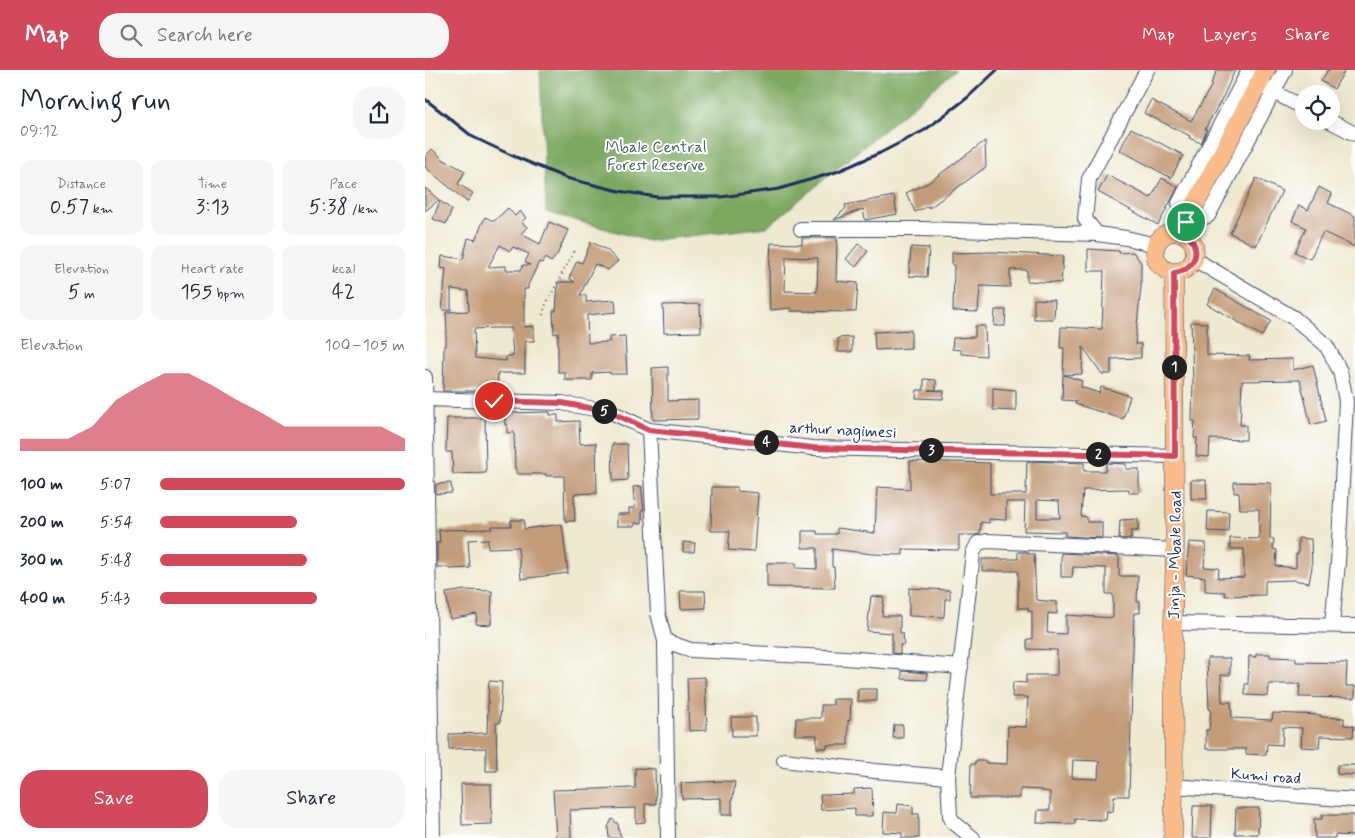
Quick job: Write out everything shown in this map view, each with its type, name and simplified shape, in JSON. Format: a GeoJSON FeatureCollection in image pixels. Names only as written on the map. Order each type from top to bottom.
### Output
{"type":"FeatureCollection","features":[{"type":"Feature","properties":{"kind":"main road"},"geometry":{"type":"LineString","coordinates":[[1183,227],[1195,247],[1194,260],[1186,270],[1174,273],[1158,264],[1154,251],[1156,245],[1164,235],[1183,227],[1262,79]]}},
{"type":"Feature","properties":{"kind":"main road","name":"Jinja - Mbale Road"},"geometry":{"type":"LineString","coordinates":[[1173,838],[1174,273]]}},
{"type":"Feature","properties":{"kind":"street"},"geometry":{"type":"LineString","coordinates":[[1097,234],[1085,219],[1089,179],[1147,70]]}},
{"type":"Feature","properties":{"kind":"street"},"geometry":{"type":"LineString","coordinates":[[1262,79],[1285,70]]}},
{"type":"Feature","properties":{"kind":"street"},"geometry":{"type":"LineString","coordinates":[[1262,79],[1295,102]]}},
{"type":"Feature","properties":{"kind":"street"},"geometry":{"type":"LineString","coordinates":[[1340,126],[1355,134]]}},
{"type":"Feature","properties":{"kind":"street"},"geometry":{"type":"LineString","coordinates":[[801,230],[921,229],[1097,234],[1156,245]]}},
{"type":"Feature","properties":{"kind":"street"},"geometry":{"type":"LineString","coordinates":[[1194,260],[1293,318],[1326,345],[1340,370],[1346,401],[1338,563],[1332,625]]}},
{"type":"Feature","properties":{"kind":"street"},"geometry":{"type":"LineString","coordinates":[[425,377],[433,838]]}},
{"type":"Feature","properties":{"kind":"street","name":"arthur nagimesi"},"geometry":{"type":"LineString","coordinates":[[425,399],[562,403],[611,412],[649,430],[813,448],[1175,456]]}},
{"type":"Feature","properties":{"kind":"street"},"geometry":{"type":"LineString","coordinates":[[649,430],[659,613],[665,642],[668,838]]}},
{"type":"Feature","properties":{"kind":"street"},"geometry":{"type":"LineString","coordinates":[[973,838],[953,822],[950,816],[948,777],[973,553],[978,543],[987,541],[1175,550]]}},
{"type":"Feature","properties":{"kind":"street"},"geometry":{"type":"LineString","coordinates":[[1173,623],[1355,626]]}},
{"type":"Feature","properties":{"kind":"street"},"geometry":{"type":"LineString","coordinates":[[665,642],[691,650],[845,658],[961,667]]}},
{"type":"Feature","properties":{"kind":"street"},"geometry":{"type":"LineString","coordinates":[[784,760],[875,771],[948,777]]}},
{"type":"Feature","properties":{"kind":"street","name":"Kumi road"},"geometry":{"type":"LineString","coordinates":[[1174,786],[1355,800]]}},
{"type":"Feature","properties":{"kind":"path"},"geometry":{"type":"LineString","coordinates":[[543,315],[545,306],[575,250]]}},
{"type":"Feature","properties":{"kind":"green space","name":"Mbale Central Forest Reserve"},"geometry":{"type":"Polygon","coordinates":[[[540,70],[956,70],[767,227],[648,241],[546,212],[540,70]]]}},
{"type":"Feature","properties":{"kind":"building"},"geometry":{"type":"Polygon","coordinates":[[[1217,70],[1235,70],[1223,97],[1205,129],[1207,130],[1201,143],[1144,113],[1151,100],[1191,121],[1212,85],[1217,70]]]}},
{"type":"Feature","properties":{"kind":"building"},"geometry":{"type":"Polygon","coordinates":[[[1328,70],[1345,70],[1336,85],[1328,85],[1321,81],[1328,70]]]}},
{"type":"Feature","properties":{"kind":"building"},"geometry":{"type":"Polygon","coordinates":[[[1131,128],[1183,155],[1171,178],[1120,150],[1131,128]]]}},
{"type":"Feature","properties":{"kind":"building"},"geometry":{"type":"Polygon","coordinates":[[[985,141],[986,167],[929,208],[929,206],[915,212],[906,193],[928,183],[985,141]]]}},
{"type":"Feature","properties":{"kind":"building"},"geometry":{"type":"Polygon","coordinates":[[[432,149],[444,160],[465,171],[458,184],[473,193],[467,202],[425,167],[425,157],[432,149]]]}},
{"type":"Feature","properties":{"kind":"building"},"geometry":{"type":"Polygon","coordinates":[[[1107,175],[1151,198],[1162,178],[1178,187],[1158,225],[1098,192],[1107,175]]]}},
{"type":"Feature","properties":{"kind":"building"},"geometry":{"type":"Polygon","coordinates":[[[1256,178],[1282,191],[1256,246],[1230,233],[1256,178]]]}},
{"type":"Feature","properties":{"kind":"building"},"geometry":{"type":"Polygon","coordinates":[[[1319,187],[1332,194],[1328,203],[1355,216],[1355,247],[1323,232],[1310,259],[1295,252],[1306,228],[1292,221],[1299,205],[1308,210],[1319,187]]]}},
{"type":"Feature","properties":{"kind":"building"},"geometry":{"type":"Polygon","coordinates":[[[425,188],[439,200],[425,211],[425,188]]]}},
{"type":"Feature","properties":{"kind":"building"},"geometry":{"type":"Polygon","coordinates":[[[894,196],[897,214],[865,220],[863,209],[834,220],[846,208],[845,205],[894,196]]]}},
{"type":"Feature","properties":{"kind":"building"},"geometry":{"type":"Polygon","coordinates":[[[440,201],[452,210],[446,224],[433,219],[440,201]]]}},
{"type":"Feature","properties":{"kind":"building"},"geometry":{"type":"Polygon","coordinates":[[[508,208],[515,216],[520,211],[526,218],[521,222],[527,227],[521,234],[540,244],[549,222],[568,230],[557,255],[551,262],[545,258],[542,263],[539,262],[528,285],[528,289],[524,289],[524,327],[534,326],[534,341],[525,341],[525,373],[498,373],[497,391],[443,391],[444,346],[446,346],[447,333],[446,312],[469,311],[468,291],[451,289],[451,310],[442,310],[446,269],[441,268],[442,256],[463,259],[468,238],[475,240],[485,217],[494,221],[508,208]],[[500,245],[488,267],[506,266],[506,270],[521,270],[523,265],[530,265],[525,262],[529,254],[513,247],[510,251],[500,245]],[[511,328],[474,329],[475,358],[506,361],[506,356],[513,356],[511,328]]]}},
{"type":"Feature","properties":{"kind":"building"},"geometry":{"type":"Polygon","coordinates":[[[802,238],[837,238],[836,281],[858,283],[856,312],[791,311],[791,308],[770,310],[769,273],[771,243],[802,244],[802,238]],[[786,257],[785,291],[817,292],[818,258],[786,257]]]}},
{"type":"Feature","properties":{"kind":"building"},"geometry":{"type":"Polygon","coordinates":[[[591,242],[607,250],[618,261],[608,270],[595,264],[580,295],[586,295],[586,302],[615,300],[616,312],[587,315],[588,343],[609,342],[609,337],[625,336],[627,374],[610,374],[610,372],[592,373],[592,380],[565,380],[565,372],[558,372],[558,333],[554,334],[553,311],[556,311],[558,282],[575,282],[569,278],[577,261],[582,263],[591,242]]]}},
{"type":"Feature","properties":{"kind":"building"},"geometry":{"type":"Polygon","coordinates":[[[858,244],[868,251],[856,267],[846,259],[858,244]]]}},
{"type":"Feature","properties":{"kind":"building"},"geometry":{"type":"Polygon","coordinates":[[[911,247],[929,248],[927,277],[909,276],[911,247]]]}},
{"type":"Feature","properties":{"kind":"building"},"geometry":{"type":"Polygon","coordinates":[[[1088,249],[1119,251],[1119,253],[1133,252],[1141,263],[1141,287],[1135,344],[1141,344],[1141,358],[1111,359],[1111,374],[1102,374],[1083,347],[1082,374],[1064,375],[1082,381],[1081,387],[1099,393],[1101,387],[1130,396],[1123,419],[1075,404],[1076,401],[1062,400],[1064,348],[1060,348],[1061,327],[1102,329],[1104,271],[1088,271],[1088,249]]]}},
{"type":"Feature","properties":{"kind":"building"},"geometry":{"type":"Polygon","coordinates":[[[993,252],[1063,256],[1061,283],[1027,281],[1027,270],[1010,270],[1010,287],[980,286],[978,312],[953,311],[954,265],[952,265],[952,253],[993,252]]]}},
{"type":"Feature","properties":{"kind":"building"},"geometry":{"type":"Polygon","coordinates":[[[1215,289],[1271,321],[1262,336],[1207,304],[1215,289]]]}},
{"type":"Feature","properties":{"kind":"building"},"geometry":{"type":"Polygon","coordinates":[[[1034,299],[1055,300],[1054,319],[1034,319],[1034,299]]]}},
{"type":"Feature","properties":{"kind":"building"},"geometry":{"type":"Polygon","coordinates":[[[700,304],[701,332],[664,333],[663,305],[700,304]]]}},
{"type":"Feature","properties":{"kind":"building"},"geometry":{"type":"Polygon","coordinates":[[[995,310],[1006,310],[1005,326],[994,326],[995,310]]]}},
{"type":"Feature","properties":{"kind":"building"},"geometry":{"type":"Polygon","coordinates":[[[1191,322],[1207,323],[1207,355],[1250,356],[1249,360],[1293,359],[1293,370],[1313,365],[1326,421],[1311,425],[1300,380],[1242,381],[1240,425],[1246,425],[1246,440],[1210,439],[1209,457],[1196,456],[1197,438],[1194,438],[1195,421],[1192,421],[1191,322]]]}},
{"type":"Feature","properties":{"kind":"building"},"geometry":{"type":"Polygon","coordinates":[[[975,326],[985,326],[986,356],[961,354],[961,350],[952,349],[953,338],[975,337],[975,326]]]}},
{"type":"Feature","properties":{"kind":"building"},"geometry":{"type":"Polygon","coordinates":[[[911,330],[911,348],[875,350],[874,332],[911,330]]]}},
{"type":"Feature","properties":{"kind":"building"},"geometry":{"type":"Polygon","coordinates":[[[852,337],[852,352],[838,352],[838,338],[852,337]]]}},
{"type":"Feature","properties":{"kind":"building"},"geometry":{"type":"Polygon","coordinates":[[[668,367],[668,401],[698,400],[698,419],[653,420],[652,368],[668,367]]]}},
{"type":"Feature","properties":{"kind":"building"},"geometry":{"type":"Polygon","coordinates":[[[924,379],[936,380],[936,390],[928,390],[944,391],[943,399],[916,398],[917,390],[924,390],[924,379]]]}},
{"type":"Feature","properties":{"kind":"building"},"geometry":{"type":"Polygon","coordinates":[[[993,388],[1016,390],[1016,411],[993,410],[993,388]]]}},
{"type":"Feature","properties":{"kind":"building"},"geometry":{"type":"Polygon","coordinates":[[[550,412],[550,415],[558,415],[558,422],[579,421],[580,444],[596,443],[597,493],[574,494],[575,521],[565,521],[564,476],[517,474],[517,469],[515,469],[514,432],[507,433],[505,413],[550,412]]]}},
{"type":"Feature","properties":{"kind":"building"},"geometry":{"type":"Polygon","coordinates":[[[447,418],[485,418],[486,473],[453,474],[452,452],[446,452],[447,418]]]}},
{"type":"Feature","properties":{"kind":"building"},"geometry":{"type":"Polygon","coordinates":[[[612,444],[627,444],[628,480],[613,481],[612,444]]]}},
{"type":"Feature","properties":{"kind":"building"},"geometry":{"type":"Polygon","coordinates":[[[910,461],[990,463],[990,494],[1026,494],[1027,461],[1084,463],[1084,471],[1106,471],[1106,463],[1126,464],[1126,469],[1139,469],[1139,493],[1129,493],[1129,489],[1083,490],[1081,516],[1087,517],[1087,522],[1102,522],[1102,538],[1065,536],[1065,532],[1024,531],[1025,502],[1006,502],[1006,520],[989,519],[989,523],[981,522],[980,534],[959,535],[959,550],[903,549],[903,555],[872,554],[832,549],[835,588],[767,587],[767,563],[796,563],[796,568],[817,569],[817,548],[802,548],[802,531],[817,531],[817,534],[837,534],[837,528],[875,533],[877,487],[910,489],[910,461]],[[1037,500],[1037,518],[1060,518],[1059,501],[1037,500]]]}},
{"type":"Feature","properties":{"kind":"building"},"geometry":{"type":"Polygon","coordinates":[[[1191,480],[1206,480],[1207,499],[1191,499],[1191,480]]]}},
{"type":"Feature","properties":{"kind":"building"},"geometry":{"type":"Polygon","coordinates":[[[1234,482],[1271,483],[1270,539],[1274,539],[1273,549],[1277,550],[1276,566],[1296,568],[1298,538],[1311,539],[1312,567],[1309,583],[1294,580],[1265,581],[1265,595],[1225,596],[1225,592],[1205,591],[1205,577],[1186,575],[1189,542],[1206,543],[1204,567],[1219,568],[1218,578],[1244,577],[1244,549],[1230,549],[1230,538],[1259,539],[1259,509],[1240,509],[1239,493],[1234,493],[1234,482]]]}},
{"type":"Feature","properties":{"kind":"building"},"geometry":{"type":"Polygon","coordinates":[[[451,483],[452,493],[436,494],[436,484],[451,483]]]}},
{"type":"Feature","properties":{"kind":"building"},"geometry":{"type":"Polygon","coordinates":[[[641,486],[644,510],[642,510],[642,523],[635,523],[635,526],[617,526],[617,514],[629,514],[629,508],[635,508],[633,487],[641,486]]]}},
{"type":"Feature","properties":{"kind":"building"},"geometry":{"type":"Polygon","coordinates":[[[712,487],[737,487],[737,491],[758,493],[754,552],[728,550],[730,531],[711,531],[712,487]]]}},
{"type":"Feature","properties":{"kind":"building"},"geometry":{"type":"Polygon","coordinates":[[[1208,511],[1229,512],[1228,532],[1207,531],[1208,511]]]}},
{"type":"Feature","properties":{"kind":"building"},"geometry":{"type":"Polygon","coordinates":[[[1138,519],[1138,531],[1131,531],[1131,539],[1119,539],[1120,520],[1138,519]]]}},
{"type":"Feature","properties":{"kind":"building"},"geometry":{"type":"Polygon","coordinates":[[[511,520],[524,520],[524,529],[562,524],[568,573],[521,579],[518,547],[488,548],[488,539],[468,540],[470,568],[449,569],[449,567],[437,567],[437,543],[440,543],[439,530],[492,529],[492,526],[511,526],[511,520]]]}},
{"type":"Feature","properties":{"kind":"building"},"geometry":{"type":"Polygon","coordinates":[[[683,542],[695,543],[694,552],[683,552],[683,542]]]}},
{"type":"Feature","properties":{"kind":"building"},"geometry":{"type":"Polygon","coordinates":[[[1018,552],[1034,554],[1036,600],[1057,602],[1057,614],[1048,613],[1047,633],[1066,634],[1066,615],[1113,618],[1113,594],[1106,594],[1106,568],[1073,567],[1072,577],[1061,577],[1061,553],[1119,556],[1119,576],[1138,576],[1137,602],[1140,602],[1140,613],[1134,613],[1129,796],[1114,796],[1113,812],[1107,811],[1106,820],[1075,819],[1075,824],[1037,823],[1038,810],[1050,810],[1050,792],[1042,790],[1020,789],[1020,798],[970,798],[971,764],[975,764],[975,761],[986,761],[986,763],[1007,764],[1008,726],[1026,727],[1028,697],[1012,697],[1013,682],[1026,683],[1026,675],[1057,675],[1057,650],[1027,649],[1027,639],[1032,639],[1032,611],[1028,611],[1028,608],[1018,608],[1018,571],[982,571],[982,559],[1018,559],[1018,552]],[[1073,760],[1072,778],[1098,779],[1099,761],[1073,760]]]}},
{"type":"Feature","properties":{"kind":"building"},"geometry":{"type":"Polygon","coordinates":[[[909,588],[950,590],[950,599],[945,599],[944,617],[909,616],[909,588]]]}},
{"type":"Feature","properties":{"kind":"building"},"geometry":{"type":"Polygon","coordinates":[[[465,590],[492,591],[491,625],[476,624],[477,614],[450,619],[446,593],[465,590]]]}},
{"type":"Feature","properties":{"kind":"building"},"geometry":{"type":"Polygon","coordinates":[[[680,591],[705,591],[706,608],[681,609],[680,591]]]}},
{"type":"Feature","properties":{"kind":"building"},"geometry":{"type":"Polygon","coordinates":[[[871,596],[884,597],[882,616],[900,616],[900,633],[903,633],[904,645],[900,645],[900,654],[892,653],[892,633],[867,631],[871,596]]]}},
{"type":"Feature","properties":{"kind":"building"},"geometry":{"type":"Polygon","coordinates":[[[1256,654],[1270,654],[1270,657],[1296,658],[1296,662],[1347,663],[1346,686],[1355,686],[1355,698],[1299,697],[1300,684],[1269,684],[1268,696],[1245,695],[1245,684],[1248,684],[1249,656],[1256,657],[1256,654]]]}},
{"type":"Feature","properties":{"kind":"building"},"geometry":{"type":"Polygon","coordinates":[[[1207,658],[1230,658],[1230,675],[1221,675],[1222,702],[1231,702],[1232,718],[1272,720],[1273,713],[1344,718],[1344,725],[1354,726],[1353,737],[1320,736],[1319,748],[1301,747],[1302,728],[1283,727],[1282,745],[1267,744],[1266,755],[1246,754],[1246,749],[1206,749],[1206,730],[1209,730],[1211,709],[1209,709],[1207,658]]]}},
{"type":"Feature","properties":{"kind":"building"},"geometry":{"type":"Polygon","coordinates":[[[902,671],[927,673],[927,680],[902,679],[902,671]]]}},
{"type":"Feature","properties":{"kind":"building"},"geometry":{"type":"Polygon","coordinates":[[[705,677],[707,730],[689,731],[687,678],[705,677]]]}},
{"type":"Feature","properties":{"kind":"building"},"geometry":{"type":"Polygon","coordinates":[[[489,681],[502,682],[500,723],[496,723],[497,771],[486,771],[486,748],[449,749],[449,734],[487,733],[489,681]]]}},
{"type":"Feature","properties":{"kind":"building"},"geometry":{"type":"Polygon","coordinates":[[[858,689],[877,689],[877,701],[857,701],[858,689]]]}},
{"type":"Feature","properties":{"kind":"building"},"geometry":{"type":"Polygon","coordinates":[[[833,699],[851,699],[850,721],[848,720],[848,745],[827,745],[827,748],[817,748],[817,735],[795,735],[796,718],[821,718],[821,705],[833,705],[833,699]]]}},
{"type":"Feature","properties":{"kind":"building"},"geometry":{"type":"Polygon","coordinates":[[[731,717],[756,717],[756,736],[732,736],[731,717]]]}},
{"type":"Feature","properties":{"kind":"building"},"geometry":{"type":"Polygon","coordinates":[[[894,725],[903,725],[903,738],[893,738],[894,725]]]}},
{"type":"Feature","properties":{"kind":"building"},"geometry":{"type":"Polygon","coordinates":[[[1337,765],[1355,765],[1355,775],[1337,774],[1337,765]]]}},
{"type":"Feature","properties":{"kind":"building"},"geometry":{"type":"Polygon","coordinates":[[[635,768],[655,769],[656,804],[645,804],[645,822],[636,823],[636,808],[570,810],[571,838],[556,838],[553,790],[635,788],[635,768]]]}},
{"type":"Feature","properties":{"kind":"building"},"geometry":{"type":"Polygon","coordinates":[[[735,782],[732,798],[732,815],[721,815],[721,798],[682,799],[681,783],[735,782]]]}},
{"type":"Feature","properties":{"kind":"building"},"geometry":{"type":"Polygon","coordinates":[[[461,784],[491,784],[492,824],[462,825],[461,784]]]}},
{"type":"Feature","properties":{"kind":"building"},"geometry":{"type":"Polygon","coordinates":[[[872,788],[873,816],[855,816],[855,808],[821,810],[820,795],[854,794],[854,789],[872,788]]]}},
{"type":"Feature","properties":{"kind":"building"},"geometry":{"type":"Polygon","coordinates":[[[898,804],[913,806],[913,814],[919,814],[919,838],[902,838],[902,833],[883,832],[884,812],[897,813],[898,804]]]}},
{"type":"Feature","properties":{"kind":"building"},"geometry":{"type":"Polygon","coordinates":[[[1193,806],[1212,806],[1211,838],[1192,838],[1193,806]]]}},
{"type":"Feature","properties":{"kind":"building"},"geometry":{"type":"Polygon","coordinates":[[[1236,808],[1259,808],[1258,834],[1235,834],[1236,808]]]}},
{"type":"Feature","properties":{"kind":"building"},"geometry":{"type":"Polygon","coordinates":[[[1322,815],[1355,815],[1355,836],[1335,835],[1335,838],[1315,838],[1314,819],[1322,819],[1322,815]]]}},
{"type":"Feature","properties":{"kind":"building"},"geometry":{"type":"Polygon","coordinates":[[[612,819],[618,824],[622,838],[609,838],[608,827],[612,819]]]}},
{"type":"Feature","properties":{"kind":"railway"},"geometry":{"type":"LineString","coordinates":[[425,99],[473,137],[566,178],[619,191],[657,197],[721,197],[779,189],[836,172],[880,153],[925,130],[967,98],[997,70]]}},
{"type":"Feature","properties":{"kind":"route"},"geometry":{"type":"LineString","coordinates":[[494,401],[562,403],[611,412],[649,430],[813,448],[1175,456],[1174,273],[1186,270],[1194,260],[1195,253],[1192,241],[1181,232],[1186,222]]}}]}
